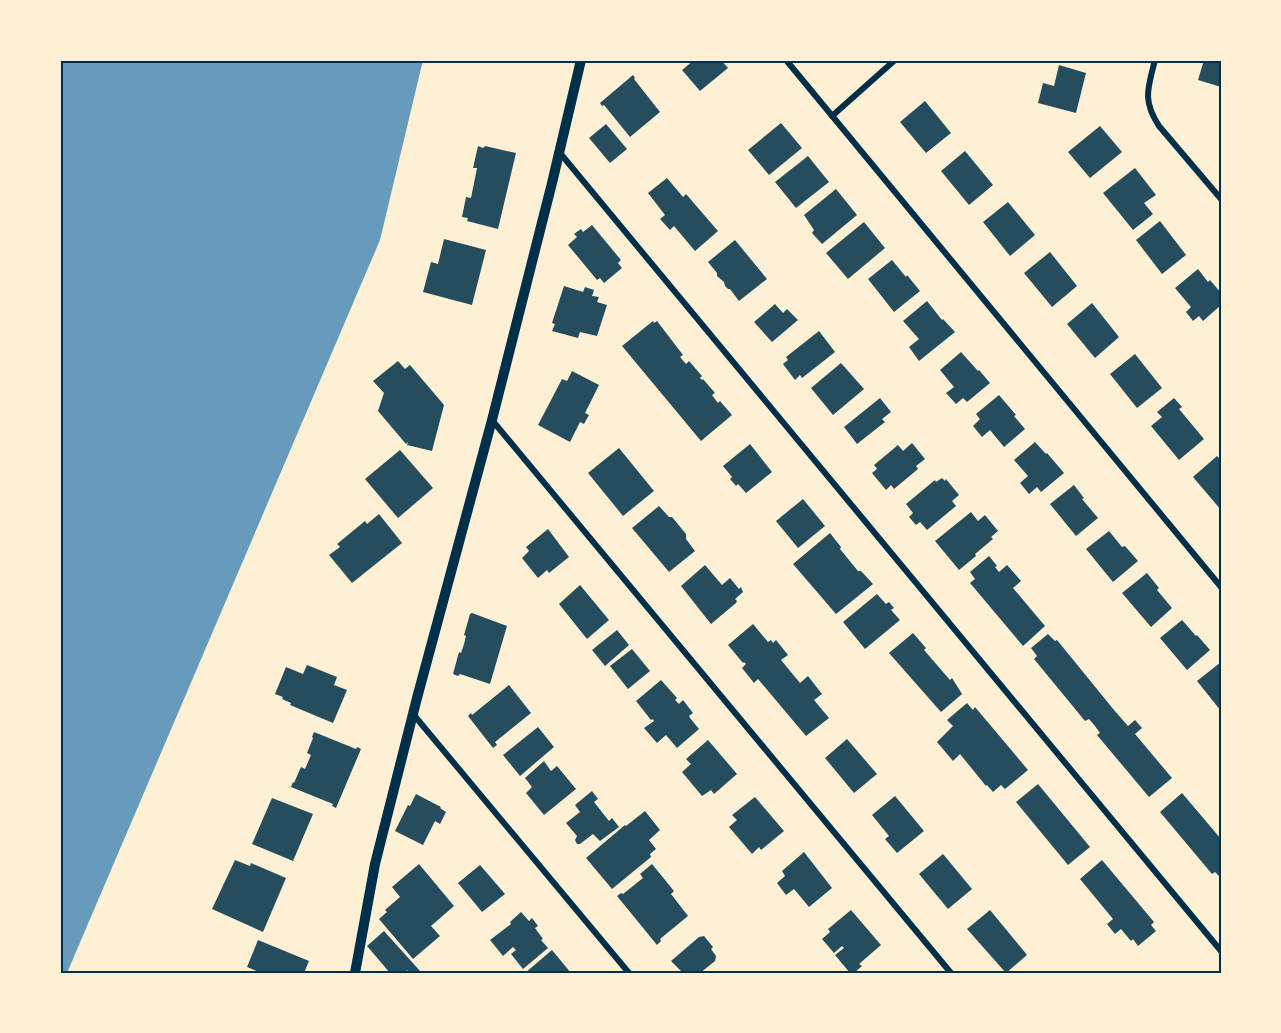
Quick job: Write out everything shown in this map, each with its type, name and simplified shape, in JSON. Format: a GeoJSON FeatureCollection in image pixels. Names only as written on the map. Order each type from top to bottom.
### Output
{"type":"FeatureCollection","features":[{"type":"Feature","properties":{"kind":"street"},"geometry":{"type":"LineString","coordinates":[[355,973],[375,864],[492,420],[560,153],[581,60]]}},
{"type":"Feature","properties":{"kind":"street"},"geometry":{"type":"LineString","coordinates":[[786,60],[1221,587]]}},
{"type":"Feature","properties":{"kind":"street"},"geometry":{"type":"LineString","coordinates":[[832,116],[895,60]]}},
{"type":"Feature","properties":{"kind":"street"},"geometry":{"type":"LineString","coordinates":[[1155,60],[1147,93],[1152,116],[1221,200]]}},
{"type":"Feature","properties":{"kind":"street"},"geometry":{"type":"LineString","coordinates":[[560,153],[1221,951]]}},
{"type":"Feature","properties":{"kind":"street"},"geometry":{"type":"LineString","coordinates":[[492,420],[951,973]]}},
{"type":"Feature","properties":{"kind":"street"},"geometry":{"type":"LineString","coordinates":[[413,714],[629,973]]}},
{"type":"Feature","properties":{"kind":"water"},"geometry":{"type":"Polygon","coordinates":[[[60,60],[423,60],[380,240],[67,973],[60,973],[60,60]]]}},
{"type":"Feature","properties":{"kind":"building"},"geometry":{"type":"Polygon","coordinates":[[[694,60],[721,60],[728,68],[700,91],[682,70],[694,60]]]}},
{"type":"Feature","properties":{"kind":"building"},"geometry":{"type":"Polygon","coordinates":[[[1204,60],[1221,60],[1221,87],[1198,80],[1204,60]]]}},
{"type":"Feature","properties":{"kind":"building"},"geometry":{"type":"Polygon","coordinates":[[[1059,65],[1086,73],[1076,113],[1038,103],[1043,83],[1054,86],[1059,65]]]}},
{"type":"Feature","properties":{"kind":"building"},"geometry":{"type":"Polygon","coordinates":[[[633,75],[660,112],[630,137],[600,103],[633,75]]]}},
{"type":"Feature","properties":{"kind":"building"},"geometry":{"type":"Polygon","coordinates":[[[925,101],[951,133],[926,153],[900,122],[925,101]]]}},
{"type":"Feature","properties":{"kind":"building"},"geometry":{"type":"Polygon","coordinates":[[[781,123],[802,148],[769,175],[748,150],[781,123]]]}},
{"type":"Feature","properties":{"kind":"building"},"geometry":{"type":"Polygon","coordinates":[[[606,124],[627,149],[610,163],[589,138],[606,124]]]}},
{"type":"Feature","properties":{"kind":"building"},"geometry":{"type":"Polygon","coordinates":[[[1100,126],[1122,152],[1090,178],[1068,152],[1100,126]]]}},
{"type":"Feature","properties":{"kind":"building"},"geometry":{"type":"Polygon","coordinates":[[[478,146],[516,153],[498,229],[467,221],[468,218],[462,217],[466,197],[471,198],[477,168],[473,168],[478,146]]]}},
{"type":"Feature","properties":{"kind":"building"},"geometry":{"type":"Polygon","coordinates":[[[965,151],[993,185],[969,205],[941,171],[965,151]]]}},
{"type":"Feature","properties":{"kind":"building"},"geometry":{"type":"Polygon","coordinates":[[[808,156],[829,182],[796,208],[775,182],[808,156]]]}},
{"type":"Feature","properties":{"kind":"building"},"geometry":{"type":"Polygon","coordinates":[[[1135,168],[1156,195],[1144,203],[1153,214],[1133,230],[1103,193],[1135,168]]]}},
{"type":"Feature","properties":{"kind":"building"},"geometry":{"type":"Polygon","coordinates":[[[667,178],[683,197],[686,194],[718,231],[695,251],[674,226],[670,230],[660,219],[665,215],[648,193],[667,178]]]}},
{"type":"Feature","properties":{"kind":"building"},"geometry":{"type":"Polygon","coordinates":[[[836,189],[857,215],[822,244],[812,233],[814,230],[804,215],[836,189]]]}},
{"type":"Feature","properties":{"kind":"building"},"geometry":{"type":"Polygon","coordinates":[[[1008,202],[1035,235],[1010,256],[983,222],[1008,202]]]}},
{"type":"Feature","properties":{"kind":"building"},"geometry":{"type":"Polygon","coordinates":[[[1160,221],[1186,255],[1162,274],[1136,240],[1160,221]]]}},
{"type":"Feature","properties":{"kind":"building"},"geometry":{"type":"Polygon","coordinates":[[[864,222],[885,248],[848,279],[826,253],[864,222]]]}},
{"type":"Feature","properties":{"kind":"building"},"geometry":{"type":"Polygon","coordinates":[[[592,225],[621,260],[618,263],[622,268],[604,283],[600,278],[597,280],[568,245],[577,237],[574,234],[581,229],[583,232],[592,225]]]}},
{"type":"Feature","properties":{"kind":"building"},"geometry":{"type":"Polygon","coordinates":[[[444,239],[486,250],[472,305],[423,292],[431,262],[438,264],[444,239]]]}},
{"type":"Feature","properties":{"kind":"building"},"geometry":{"type":"Polygon","coordinates":[[[735,240],[767,279],[739,301],[708,262],[735,240]]]}},
{"type":"Feature","properties":{"kind":"building"},"geometry":{"type":"Polygon","coordinates":[[[1050,252],[1077,286],[1052,307],[1024,273],[1050,252]]]}},
{"type":"Feature","properties":{"kind":"building"},"geometry":{"type":"Polygon","coordinates":[[[892,260],[920,291],[894,312],[868,279],[892,260]]]}},
{"type":"Feature","properties":{"kind":"building"},"geometry":{"type":"Polygon","coordinates":[[[1198,269],[1221,293],[1221,305],[1203,321],[1199,316],[1193,321],[1186,312],[1191,307],[1175,288],[1198,269]]]}},
{"type":"Feature","properties":{"kind":"building"},"geometry":{"type":"Polygon","coordinates":[[[564,286],[583,292],[585,287],[594,290],[592,296],[599,297],[597,302],[607,305],[597,336],[580,332],[578,338],[552,331],[555,324],[552,323],[564,286]]]}},
{"type":"Feature","properties":{"kind":"building"},"geometry":{"type":"Polygon","coordinates":[[[927,301],[955,332],[919,361],[909,347],[919,339],[903,321],[927,301]]]}},
{"type":"Feature","properties":{"kind":"building"},"geometry":{"type":"Polygon","coordinates":[[[1092,303],[1119,337],[1095,358],[1067,324],[1092,303]]]}},
{"type":"Feature","properties":{"kind":"building"},"geometry":{"type":"Polygon","coordinates":[[[775,304],[783,313],[787,309],[798,320],[772,342],[754,322],[775,304]]]}},
{"type":"Feature","properties":{"kind":"building"},"geometry":{"type":"Polygon","coordinates":[[[653,321],[654,323],[657,321],[683,355],[680,357],[686,364],[689,361],[702,376],[700,378],[715,393],[712,395],[718,403],[720,401],[732,415],[701,441],[622,346],[653,321]]]}},
{"type":"Feature","properties":{"kind":"building"},"geometry":{"type":"Polygon","coordinates":[[[819,331],[835,352],[802,378],[800,375],[795,380],[783,364],[788,360],[786,357],[819,331]]]}},
{"type":"Feature","properties":{"kind":"building"},"geometry":{"type":"Polygon","coordinates":[[[961,352],[990,383],[967,402],[963,398],[956,404],[946,393],[954,387],[940,370],[961,352]]]}},
{"type":"Feature","properties":{"kind":"building"},"geometry":{"type":"Polygon","coordinates":[[[1135,354],[1162,388],[1137,408],[1110,374],[1135,354]]]}},
{"type":"Feature","properties":{"kind":"building"},"geometry":{"type":"Polygon","coordinates":[[[398,361],[405,369],[410,365],[444,405],[432,451],[407,445],[408,442],[406,444],[378,411],[384,393],[373,381],[398,361]]]}},
{"type":"Feature","properties":{"kind":"building"},"geometry":{"type":"Polygon","coordinates":[[[841,363],[864,389],[833,415],[811,388],[841,363]]]}},
{"type":"Feature","properties":{"kind":"building"},"geometry":{"type":"Polygon","coordinates":[[[572,371],[599,385],[585,413],[589,415],[584,424],[580,422],[570,442],[538,425],[562,379],[567,381],[572,371]]]}},
{"type":"Feature","properties":{"kind":"building"},"geometry":{"type":"Polygon","coordinates":[[[999,395],[1025,429],[1004,447],[990,430],[982,437],[973,426],[980,419],[976,414],[999,395]]]}},
{"type":"Feature","properties":{"kind":"building"},"geometry":{"type":"Polygon","coordinates":[[[880,398],[891,412],[882,419],[885,422],[857,444],[844,427],[880,398]]]}},
{"type":"Feature","properties":{"kind":"building"},"geometry":{"type":"Polygon","coordinates":[[[1174,398],[1182,407],[1179,409],[1204,439],[1179,460],[1151,426],[1162,417],[1157,412],[1174,398]]]}},
{"type":"Feature","properties":{"kind":"building"},"geometry":{"type":"Polygon","coordinates":[[[1035,442],[1064,473],[1041,492],[1037,487],[1029,494],[1020,483],[1028,476],[1014,460],[1035,442]]]}},
{"type":"Feature","properties":{"kind":"building"},"geometry":{"type":"Polygon","coordinates":[[[912,443],[925,459],[916,466],[918,469],[894,489],[891,485],[886,490],[872,473],[877,469],[874,465],[898,445],[903,451],[912,443]]]}},
{"type":"Feature","properties":{"kind":"building"},"geometry":{"type":"Polygon","coordinates":[[[750,444],[772,472],[746,493],[730,479],[732,477],[723,466],[750,444]]]}},
{"type":"Feature","properties":{"kind":"building"},"geometry":{"type":"Polygon","coordinates":[[[619,448],[654,491],[623,516],[588,473],[619,448]]]}},
{"type":"Feature","properties":{"kind":"building"},"geometry":{"type":"Polygon","coordinates":[[[400,450],[433,488],[398,518],[365,479],[400,450]]]}},
{"type":"Feature","properties":{"kind":"building"},"geometry":{"type":"Polygon","coordinates":[[[1217,456],[1221,460],[1221,510],[1193,477],[1217,456]]]}},
{"type":"Feature","properties":{"kind":"building"},"geometry":{"type":"Polygon","coordinates":[[[942,478],[945,481],[946,479],[959,495],[952,501],[956,506],[927,530],[920,522],[916,525],[909,517],[913,513],[906,504],[935,480],[936,482],[942,478]]]}},
{"type":"Feature","properties":{"kind":"building"},"geometry":{"type":"Polygon","coordinates":[[[1074,485],[1098,518],[1076,536],[1050,504],[1074,485]]]}},
{"type":"Feature","properties":{"kind":"building"},"geometry":{"type":"Polygon","coordinates":[[[803,499],[825,526],[798,548],[776,521],[803,499]]]}},
{"type":"Feature","properties":{"kind":"building"},"geometry":{"type":"Polygon","coordinates":[[[659,506],[686,534],[686,539],[695,551],[669,572],[632,528],[659,506]]]}},
{"type":"Feature","properties":{"kind":"building"},"geometry":{"type":"Polygon","coordinates":[[[971,512],[978,521],[985,515],[998,531],[991,537],[993,539],[975,554],[976,556],[959,570],[935,541],[971,512]]]}},
{"type":"Feature","properties":{"kind":"building"},"geometry":{"type":"Polygon","coordinates":[[[379,514],[402,543],[352,583],[329,555],[340,547],[337,544],[365,521],[367,524],[379,514]]]}},
{"type":"Feature","properties":{"kind":"building"},"geometry":{"type":"Polygon","coordinates":[[[548,529],[569,557],[549,573],[547,570],[538,578],[522,558],[529,551],[526,547],[548,529]]]}},
{"type":"Feature","properties":{"kind":"building"},"geometry":{"type":"Polygon","coordinates":[[[1109,531],[1138,561],[1113,582],[1086,549],[1109,531]]]}},
{"type":"Feature","properties":{"kind":"building"},"geometry":{"type":"Polygon","coordinates":[[[830,533],[858,571],[861,571],[873,584],[836,614],[793,564],[830,533]]]}},
{"type":"Feature","properties":{"kind":"building"},"geometry":{"type":"Polygon","coordinates":[[[989,556],[999,572],[1007,565],[1021,581],[1013,588],[1045,626],[1023,646],[970,583],[975,579],[970,572],[989,556]]]}},
{"type":"Feature","properties":{"kind":"building"},"geometry":{"type":"Polygon","coordinates":[[[705,565],[722,585],[730,578],[739,589],[741,587],[743,592],[735,599],[736,603],[711,624],[681,586],[705,565]]]}},
{"type":"Feature","properties":{"kind":"building"},"geometry":{"type":"Polygon","coordinates":[[[1147,573],[1172,608],[1151,627],[1122,593],[1147,573]]]}},
{"type":"Feature","properties":{"kind":"building"},"geometry":{"type":"Polygon","coordinates":[[[580,585],[609,620],[587,639],[559,604],[580,585]]]}},
{"type":"Feature","properties":{"kind":"building"},"geometry":{"type":"Polygon","coordinates":[[[877,594],[886,604],[889,602],[894,608],[891,610],[900,620],[865,649],[843,622],[877,594]]]}},
{"type":"Feature","properties":{"kind":"building"},"geometry":{"type":"Polygon","coordinates":[[[472,613],[507,626],[490,684],[460,674],[458,676],[453,674],[472,613]]]}},
{"type":"Feature","properties":{"kind":"building"},"geometry":{"type":"Polygon","coordinates":[[[1182,620],[1210,650],[1187,670],[1160,638],[1182,620]]]}},
{"type":"Feature","properties":{"kind":"building"},"geometry":{"type":"Polygon","coordinates":[[[753,624],[768,642],[771,640],[773,643],[776,640],[788,655],[781,660],[800,683],[808,676],[822,694],[814,700],[829,718],[806,736],[758,679],[754,683],[742,668],[746,664],[728,645],[753,624]]]}},
{"type":"Feature","properties":{"kind":"building"},"geometry":{"type":"Polygon","coordinates":[[[617,630],[629,645],[605,666],[592,650],[617,630]]]}},
{"type":"Feature","properties":{"kind":"building"},"geometry":{"type":"Polygon","coordinates":[[[913,633],[926,648],[924,650],[950,680],[952,678],[962,694],[941,712],[889,653],[913,633]]]}},
{"type":"Feature","properties":{"kind":"building"},"geometry":{"type":"Polygon","coordinates":[[[1048,634],[1055,641],[1057,640],[1128,726],[1135,720],[1142,728],[1135,734],[1172,778],[1149,797],[1097,735],[1100,733],[1095,726],[1089,719],[1085,721],[1034,659],[1037,656],[1031,648],[1048,634]]]}},
{"type":"Feature","properties":{"kind":"building"},"geometry":{"type":"Polygon","coordinates":[[[632,649],[650,671],[628,689],[610,666],[632,649]]]}},
{"type":"Feature","properties":{"kind":"building"},"geometry":{"type":"Polygon","coordinates":[[[1221,662],[1221,711],[1197,681],[1221,662]]]}},
{"type":"Feature","properties":{"kind":"building"},"geometry":{"type":"Polygon","coordinates":[[[307,665],[337,677],[334,685],[347,690],[333,723],[290,705],[291,703],[282,699],[283,697],[275,694],[286,667],[303,674],[307,665]]]}},
{"type":"Feature","properties":{"kind":"building"},"geometry":{"type":"Polygon","coordinates":[[[661,680],[677,698],[675,700],[679,704],[683,700],[693,713],[689,716],[690,718],[699,729],[677,748],[666,735],[657,743],[644,728],[654,721],[653,719],[651,720],[636,701],[661,680]]]}},
{"type":"Feature","properties":{"kind":"building"},"geometry":{"type":"Polygon","coordinates":[[[509,685],[531,713],[495,742],[497,745],[493,748],[468,716],[509,685]]]}},
{"type":"Feature","properties":{"kind":"building"},"geometry":{"type":"Polygon","coordinates":[[[967,703],[973,710],[975,707],[1028,770],[1005,789],[1001,785],[993,792],[960,754],[953,761],[937,742],[953,726],[947,720],[967,703]]]}},
{"type":"Feature","properties":{"kind":"building"},"geometry":{"type":"Polygon","coordinates":[[[538,727],[554,747],[520,776],[503,755],[538,727]]]}},
{"type":"Feature","properties":{"kind":"building"},"geometry":{"type":"Polygon","coordinates":[[[314,732],[361,749],[336,808],[332,806],[333,804],[291,787],[301,767],[305,769],[311,755],[307,753],[314,732]]]}},
{"type":"Feature","properties":{"kind":"building"},"geometry":{"type":"Polygon","coordinates":[[[847,739],[877,774],[854,793],[825,758],[847,739]]]}},
{"type":"Feature","properties":{"kind":"building"},"geometry":{"type":"Polygon","coordinates":[[[708,740],[737,774],[714,794],[711,790],[702,796],[682,772],[691,764],[686,759],[708,740]]]}},
{"type":"Feature","properties":{"kind":"building"},"geometry":{"type":"Polygon","coordinates":[[[544,761],[551,771],[557,766],[576,789],[544,815],[526,793],[532,787],[525,778],[544,761]]]}},
{"type":"Feature","properties":{"kind":"building"},"geometry":{"type":"Polygon","coordinates":[[[1038,784],[1090,847],[1068,865],[1016,802],[1038,784]]]}},
{"type":"Feature","properties":{"kind":"building"},"geometry":{"type":"Polygon","coordinates":[[[592,791],[598,799],[594,802],[609,821],[612,818],[619,827],[600,841],[593,834],[577,844],[575,840],[577,836],[566,823],[580,812],[575,805],[592,791]]]}},
{"type":"Feature","properties":{"kind":"building"},"geometry":{"type":"Polygon","coordinates":[[[1182,793],[1221,839],[1221,878],[1215,872],[1212,874],[1160,812],[1182,793]]]}},
{"type":"Feature","properties":{"kind":"building"},"geometry":{"type":"Polygon","coordinates":[[[416,794],[446,812],[440,824],[435,821],[423,845],[395,831],[416,794]]]}},
{"type":"Feature","properties":{"kind":"building"},"geometry":{"type":"Polygon","coordinates":[[[895,796],[924,831],[897,853],[885,839],[889,836],[872,815],[895,796]]]}},
{"type":"Feature","properties":{"kind":"building"},"geometry":{"type":"Polygon","coordinates":[[[755,797],[784,831],[761,850],[759,847],[752,854],[729,827],[737,820],[732,815],[755,797]]]}},
{"type":"Feature","properties":{"kind":"building"},"geometry":{"type":"Polygon","coordinates":[[[272,798],[313,814],[293,861],[252,844],[272,798]]]}},
{"type":"Feature","properties":{"kind":"building"},"geometry":{"type":"Polygon","coordinates":[[[645,811],[660,830],[649,840],[656,849],[650,854],[651,857],[612,889],[586,858],[645,811]]]}},
{"type":"Feature","properties":{"kind":"building"},"geometry":{"type":"Polygon","coordinates":[[[804,852],[832,888],[809,907],[794,889],[786,895],[777,883],[785,876],[782,871],[804,852]]]}},
{"type":"Feature","properties":{"kind":"building"},"geometry":{"type":"Polygon","coordinates":[[[943,854],[972,889],[948,909],[919,874],[943,854]]]}},
{"type":"Feature","properties":{"kind":"building"},"geometry":{"type":"Polygon","coordinates":[[[235,860],[250,866],[251,863],[286,878],[263,932],[212,909],[235,860]]]}},
{"type":"Feature","properties":{"kind":"building"},"geometry":{"type":"Polygon","coordinates":[[[1102,860],[1154,922],[1151,925],[1156,931],[1138,946],[1121,929],[1115,934],[1107,924],[1113,919],[1080,879],[1102,860]]]}},
{"type":"Feature","properties":{"kind":"building"},"geometry":{"type":"Polygon","coordinates":[[[419,864],[454,906],[431,926],[440,936],[413,959],[379,919],[387,912],[385,910],[400,897],[392,887],[419,864]]]}},
{"type":"Feature","properties":{"kind":"building"},"geometry":{"type":"Polygon","coordinates":[[[652,864],[674,891],[671,894],[688,916],[660,939],[657,945],[617,896],[643,878],[640,874],[652,864]]]}},
{"type":"Feature","properties":{"kind":"building"},"geometry":{"type":"Polygon","coordinates":[[[480,865],[505,894],[482,912],[458,883],[480,865]]]}},
{"type":"Feature","properties":{"kind":"building"},"geometry":{"type":"Polygon","coordinates":[[[851,910],[881,945],[859,964],[862,966],[854,973],[850,973],[835,955],[844,948],[842,946],[834,953],[822,939],[830,932],[828,929],[851,910]]]}},
{"type":"Feature","properties":{"kind":"building"},"geometry":{"type":"Polygon","coordinates":[[[990,910],[1027,955],[1006,973],[967,929],[990,910]]]}},
{"type":"Feature","properties":{"kind":"building"},"geometry":{"type":"Polygon","coordinates":[[[521,912],[529,921],[532,918],[538,926],[535,928],[548,948],[523,969],[511,954],[516,950],[513,947],[503,956],[490,940],[511,924],[510,922],[521,912]]]}},
{"type":"Feature","properties":{"kind":"building"},"geometry":{"type":"Polygon","coordinates":[[[384,931],[420,971],[418,973],[409,973],[407,970],[404,973],[390,973],[367,946],[384,931]]]}},
{"type":"Feature","properties":{"kind":"building"},"geometry":{"type":"Polygon","coordinates":[[[704,936],[713,947],[711,949],[716,956],[715,961],[700,973],[683,973],[671,961],[699,937],[704,936]]]}},
{"type":"Feature","properties":{"kind":"building"},"geometry":{"type":"Polygon","coordinates":[[[258,940],[309,961],[304,973],[261,973],[247,967],[258,940]]]}},
{"type":"Feature","properties":{"kind":"building"},"geometry":{"type":"Polygon","coordinates":[[[552,950],[571,973],[525,973],[552,950]]]}}]}
